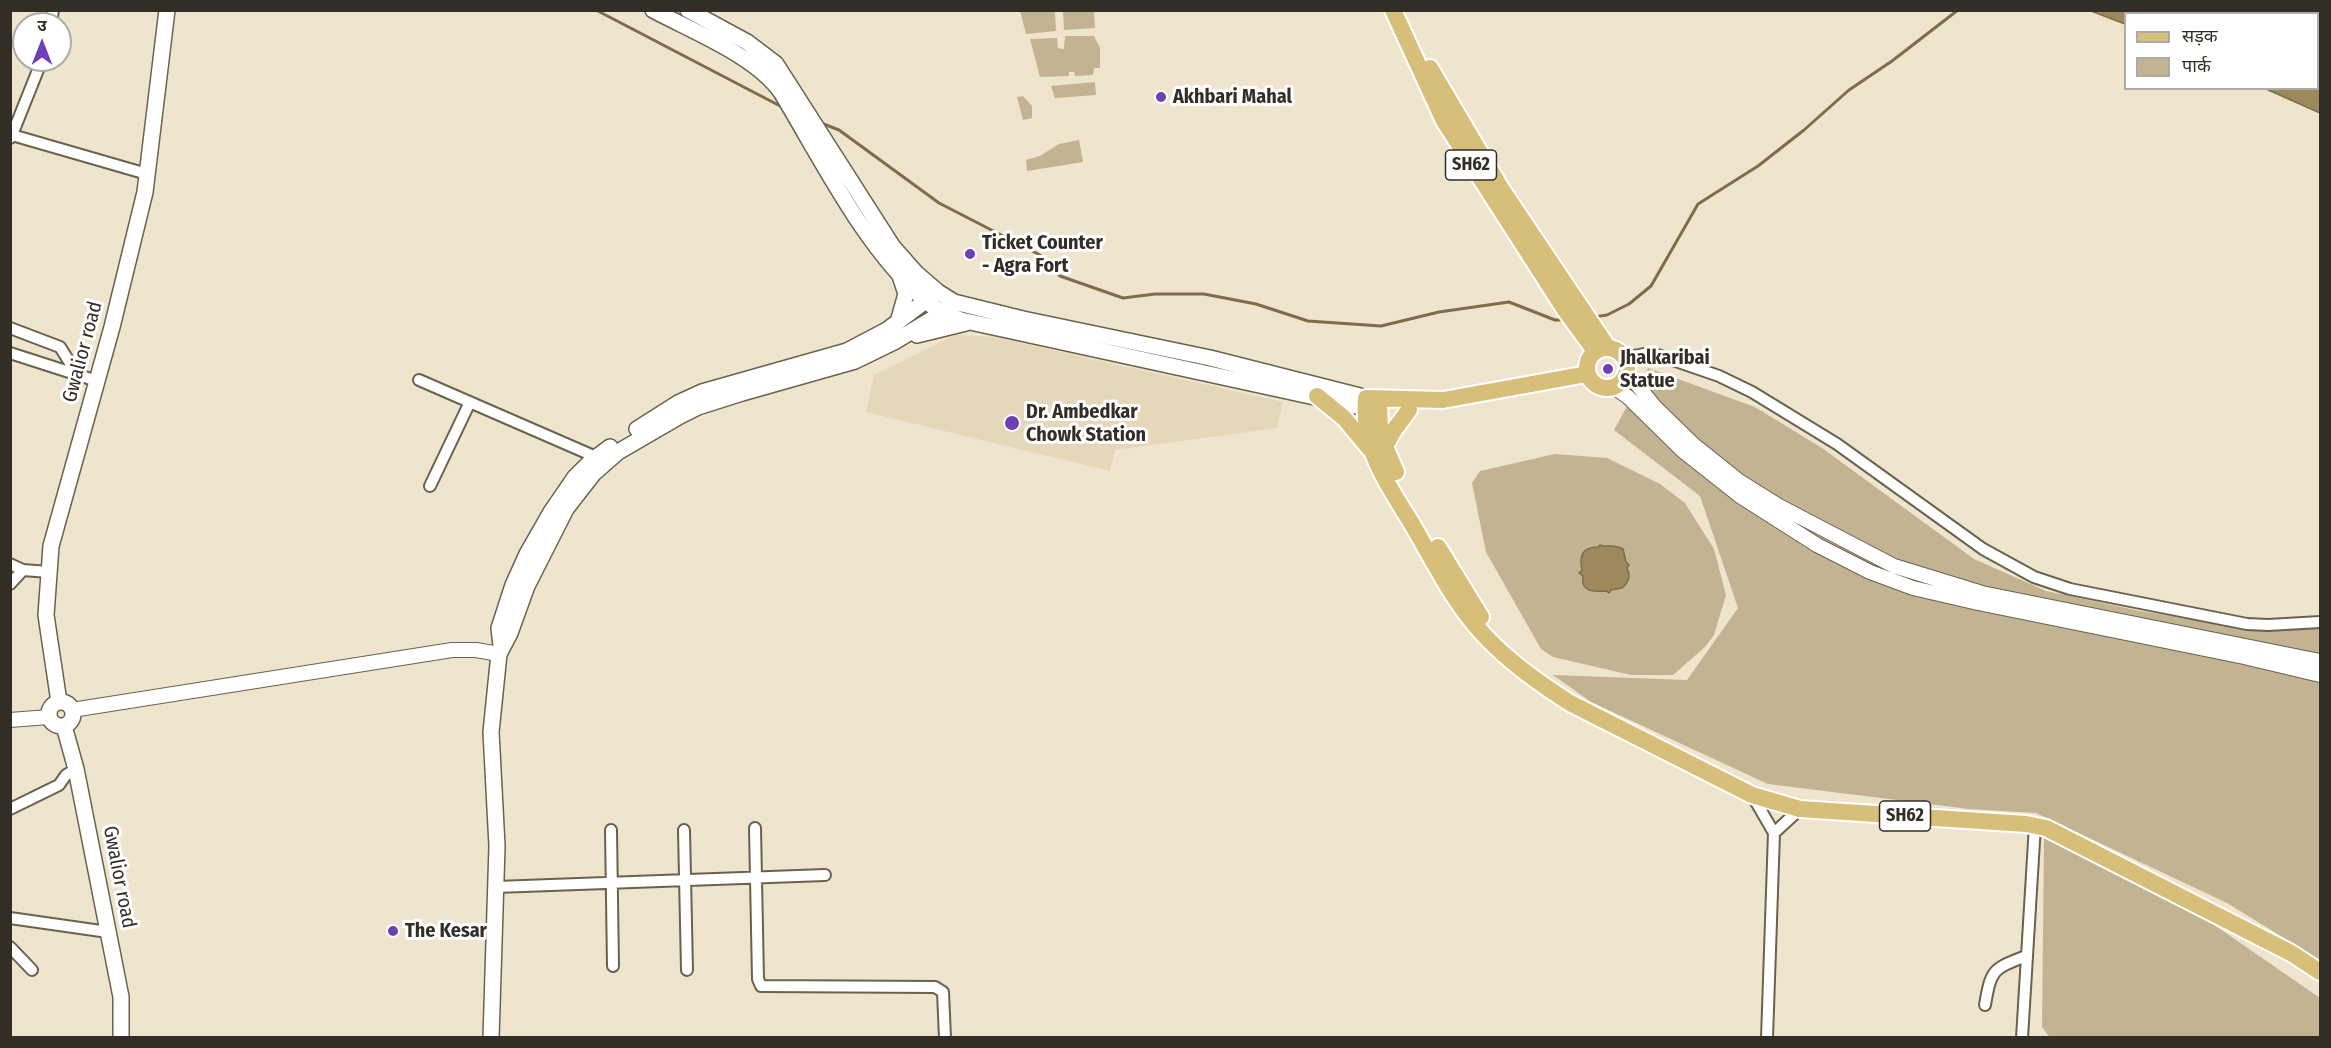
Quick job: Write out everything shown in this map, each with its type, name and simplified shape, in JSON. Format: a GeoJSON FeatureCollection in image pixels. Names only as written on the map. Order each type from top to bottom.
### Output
{"type":"FeatureCollection","features":[{"type":"Feature","properties":{"kind":"main road","name":"Gwalior road"},"geometry":{"type":"LineString","coordinates":[[66,706],[46,615],[51,546],[98,381],[145,192],[167,10]]}},
{"type":"Feature","properties":{"kind":"main road"},"geometry":{"type":"LineString","coordinates":[[653,10],[717,43],[760,69],[787,92]]}},
{"type":"Feature","properties":{"kind":"main road"},"geometry":{"type":"LineString","coordinates":[[688,10],[747,42],[776,64],[787,92],[842,181],[910,267],[942,313],[969,322],[1317,396],[1409,410],[1432,406],[1443,400]]}},
{"type":"Feature","properties":{"kind":"main road","name":"SH62"},"geometry":{"type":"LineString","coordinates":[[1394,10],[1444,121],[1602,350]]}},
{"type":"Feature","properties":{"kind":"main road","name":"SH62"},"geometry":{"type":"LineString","coordinates":[[1404,10],[1447,98],[1570,305]]}},
{"type":"Feature","properties":{"kind":"main road"},"geometry":{"type":"LineString","coordinates":[[717,43],[725,30]]}},
{"type":"Feature","properties":{"kind":"main road"},"geometry":{"type":"LineString","coordinates":[[842,181],[849,206],[900,273],[932,297],[1023,319],[1221,360],[1372,404],[1443,400],[1587,374]]}},
{"type":"Feature","properties":{"kind":"main road"},"geometry":{"type":"LineString","coordinates":[[898,322],[906,294],[900,273]]}},
{"type":"Feature","properties":{"kind":"main road"},"geometry":{"type":"LineString","coordinates":[[491,1038],[497,846],[491,732],[500,650],[499,628],[513,585],[527,554],[551,512],[575,477],[596,457],[678,403],[702,392],[847,351],[870,340],[932,297]]}},
{"type":"Feature","properties":{"kind":"main road"},"geometry":{"type":"LineString","coordinates":[[500,650],[510,633],[527,586],[566,509],[594,473],[618,452],[698,407],[844,365],[879,351],[942,313],[954,302]]}},
{"type":"Feature","properties":{"kind":"main road"},"geometry":{"type":"LineString","coordinates":[[894,342],[945,326],[969,322]]}},
{"type":"Feature","properties":{"kind":"main road"},"geometry":{"type":"LineString","coordinates":[[1602,350],[1620,353],[1626,365],[1625,378],[1614,387],[1601,388],[1595,385],[1587,374],[1587,362],[1602,350]]}},
{"type":"Feature","properties":{"kind":"main road"},"geometry":{"type":"LineString","coordinates":[[1317,396],[1378,449],[1409,410]]}},
{"type":"Feature","properties":{"kind":"main road","name":"SH62"},"geometry":{"type":"LineString","coordinates":[[1372,404],[1380,435],[1378,449],[1482,619],[1496,647],[1542,686],[1570,703],[1752,795],[1800,809],[2035,825],[2046,828],[2174,891],[2291,953],[2320,972]]}},
{"type":"Feature","properties":{"kind":"main road"},"geometry":{"type":"LineString","coordinates":[[66,706],[73,718],[64,726],[57,726],[49,717],[49,710],[66,706]]}},
{"type":"Feature","properties":{"kind":"main road","name":"Gwalior road"},"geometry":{"type":"LineString","coordinates":[[64,726],[76,769],[121,997],[121,1038]]}},
{"type":"Feature","properties":{"kind":"street"},"geometry":{"type":"LineString","coordinates":[[37,72],[11,136],[147,174]]}},
{"type":"Feature","properties":{"kind":"street"},"geometry":{"type":"LineString","coordinates":[[10,328],[60,347],[77,374]]}},
{"type":"Feature","properties":{"kind":"street"},"geometry":{"type":"LineString","coordinates":[[10,352],[98,381]]}},
{"type":"Feature","properties":{"kind":"street"},"geometry":{"type":"LineString","coordinates":[[2320,622],[2247,624],[2070,589],[2034,577],[1983,549],[1837,444],[1752,392],[1719,376],[1658,356],[1644,354],[1626,365],[1655,407],[1694,445],[1739,481],[1779,506],[1894,566],[1982,593],[2320,661]]}},
{"type":"Feature","properties":{"kind":"street"},"geometry":{"type":"LineString","coordinates":[[419,380],[596,457]]}},
{"type":"Feature","properties":{"kind":"street"},"geometry":{"type":"LineString","coordinates":[[1614,387],[1628,397],[1683,451],[1740,496],[1817,544],[1870,572],[1913,588],[2320,675]]}},
{"type":"Feature","properties":{"kind":"street"},"geometry":{"type":"LineString","coordinates":[[430,486],[470,402]]}},
{"type":"Feature","properties":{"kind":"street"},"geometry":{"type":"LineString","coordinates":[[10,564],[23,570],[49,572]]}},
{"type":"Feature","properties":{"kind":"street"},"geometry":{"type":"LineString","coordinates":[[10,584],[23,570]]}},
{"type":"Feature","properties":{"kind":"street"},"geometry":{"type":"LineString","coordinates":[[66,706],[452,650],[500,650]]}},
{"type":"Feature","properties":{"kind":"street"},"geometry":{"type":"LineString","coordinates":[[10,720],[49,717]]}},
{"type":"Feature","properties":{"kind":"street"},"geometry":{"type":"LineString","coordinates":[[10,809],[59,786],[66,775],[76,769]]}},
{"type":"Feature","properties":{"kind":"street"},"geometry":{"type":"LineString","coordinates":[[1752,795],[1774,833],[1767,1038]]}},
{"type":"Feature","properties":{"kind":"street"},"geometry":{"type":"LineString","coordinates":[[1774,833],[1800,809]]}},
{"type":"Feature","properties":{"kind":"street"},"geometry":{"type":"LineString","coordinates":[[2022,1038],[2035,825]]}},
{"type":"Feature","properties":{"kind":"street"},"geometry":{"type":"LineString","coordinates":[[755,828],[758,979],[761,986],[940,988],[944,996],[945,1038]]}},
{"type":"Feature","properties":{"kind":"street"},"geometry":{"type":"LineString","coordinates":[[611,830],[613,966]]}},
{"type":"Feature","properties":{"kind":"street"},"geometry":{"type":"LineString","coordinates":[[684,830],[687,970]]}},
{"type":"Feature","properties":{"kind":"street"},"geometry":{"type":"LineString","coordinates":[[496,887],[825,875]]}},
{"type":"Feature","properties":{"kind":"street"},"geometry":{"type":"LineString","coordinates":[[10,918],[108,932]]}},
{"type":"Feature","properties":{"kind":"street"},"geometry":{"type":"LineString","coordinates":[[10,947],[32,970]]}},
{"type":"Feature","properties":{"kind":"street"},"geometry":{"type":"LineString","coordinates":[[1985,1005],[1992,974],[2003,965],[2026,956]]}},
{"type":"Feature","properties":{"kind":"shaded area"},"geometry":{"type":"Polygon","coordinates":[[[2091,11],[2320,11],[2320,113],[2268,90],[2319,90],[2319,12],[2124,12],[2124,24],[2091,11]]]}},
{"type":"Feature","properties":{"kind":"shaded area","name":"Dr. Ambedkar Chowk Station"},"geometry":{"type":"Polygon","coordinates":[[[955,335],[994,337],[1283,402],[1277,428],[1115,450],[1110,471],[866,412],[874,375],[955,335]]]}},
{"type":"Feature","properties":{"kind":"shaded area"},"geometry":{"type":"Polygon","coordinates":[[[1600,545],[1623,549],[1629,565],[1627,568],[1629,579],[1622,588],[1611,590],[1609,593],[1586,588],[1583,576],[1579,573],[1582,570],[1583,553],[1600,545]]]}},
{"type":"Feature","properties":{"kind":"green space"},"geometry":{"type":"Polygon","coordinates":[[[1020,11],[1055,11],[1056,31],[1026,34],[1020,11]]]}},
{"type":"Feature","properties":{"kind":"green space"},"geometry":{"type":"Polygon","coordinates":[[[1063,11],[1094,11],[1095,28],[1064,30],[1063,11]]]}},
{"type":"Feature","properties":{"kind":"green space"},"geometry":{"type":"Polygon","coordinates":[[[1065,36],[1094,36],[1100,48],[1100,68],[1094,68],[1093,75],[1075,76],[1074,72],[1069,72],[1069,76],[1040,77],[1030,39],[1057,38],[1058,48],[1064,49],[1065,36]]]}},
{"type":"Feature","properties":{"kind":"green space"},"geometry":{"type":"Polygon","coordinates":[[[1095,82],[1096,95],[1055,98],[1051,86],[1095,82]]]}},
{"type":"Feature","properties":{"kind":"green space"},"geometry":{"type":"Polygon","coordinates":[[[1023,96],[1032,106],[1032,118],[1023,120],[1017,97],[1023,96]]]}},
{"type":"Feature","properties":{"kind":"green space"},"geometry":{"type":"Polygon","coordinates":[[[1079,140],[1083,162],[1027,171],[1026,160],[1040,156],[1059,144],[1079,140]]]}},
{"type":"Feature","properties":{"kind":"green space"},"geometry":{"type":"Polygon","coordinates":[[[1648,368],[1755,407],[1822,448],[1974,559],[2046,591],[2140,611],[2269,631],[2320,627],[2320,960],[2227,903],[2036,813],[1969,809],[1768,784],[1591,702],[1553,675],[1687,680],[1738,608],[1700,496],[1614,430],[1648,368]]]}},
{"type":"Feature","properties":{"kind":"green space"},"geometry":{"type":"Polygon","coordinates":[[[1555,454],[1607,458],[1660,484],[1685,503],[1714,549],[1726,595],[1714,635],[1705,647],[1673,675],[1631,675],[1553,657],[1541,649],[1486,552],[1472,483],[1480,471],[1555,454]]]}},
{"type":"Feature","properties":{"kind":"green space"},"geometry":{"type":"Polygon","coordinates":[[[2044,835],[2171,895],[2320,998],[2320,1037],[2050,1038],[2042,1027],[2044,835]]]}},
{"type":"Feature","properties":{"kind":"waterway"},"geometry":{"type":"LineString","coordinates":[[596,10],[784,108]]}},
{"type":"Feature","properties":{"kind":"waterway"},"geometry":{"type":"LineString","coordinates":[[1594,317],[1607,315],[1629,304],[1651,286],[1698,204],[1758,166],[1804,130],[1849,90],[1892,61],[1958,10]]}},
{"type":"Feature","properties":{"kind":"waterway"},"geometry":{"type":"LineString","coordinates":[[821,123],[839,130],[939,203],[1040,255],[1060,276],[1123,298],[1155,294],[1204,294],[1256,304],[1308,321],[1381,326],[1439,312],[1509,302],[1555,320],[1563,320]]}},
{"type":"Feature","properties":{"kind":"place","name":"Akhbari Mahal"},"geometry":{"type":"Point","coordinates":[1161,97]}},
{"type":"Feature","properties":{"kind":"place","name":"Ticket Counter - Agra Fort"},"geometry":{"type":"Point","coordinates":[970,254]}},
{"type":"Feature","properties":{"kind":"place","name":"Jhalkaribai Statue"},"geometry":{"type":"Point","coordinates":[1608,369]}},
{"type":"Feature","properties":{"kind":"place","name":"Dr. Ambedkar Chowk Station"},"geometry":{"type":"Point","coordinates":[1012,423]}},
{"type":"Feature","properties":{"kind":"place","name":"The Kesar"},"geometry":{"type":"Point","coordinates":[393,931]}}]}
